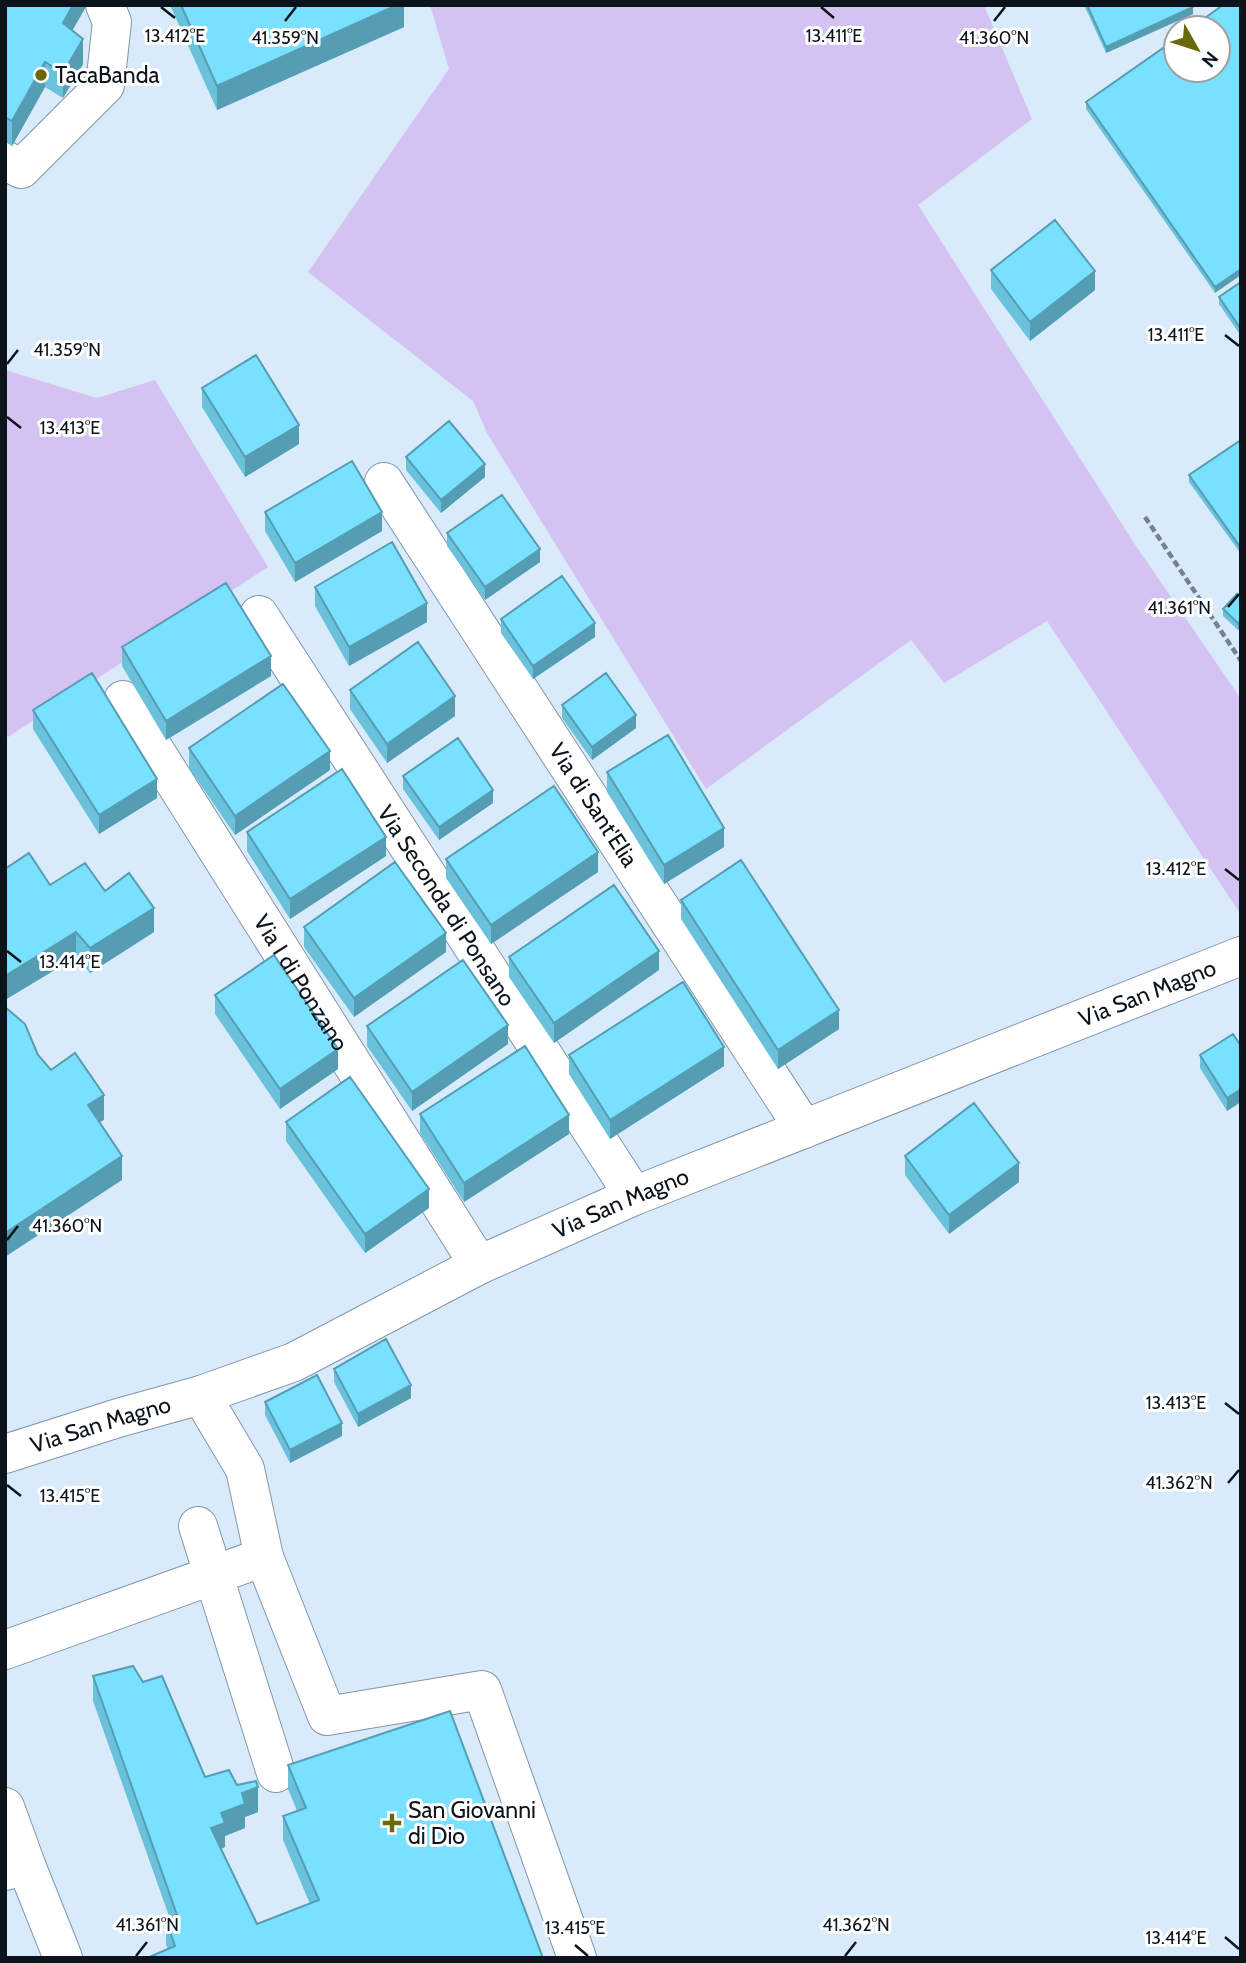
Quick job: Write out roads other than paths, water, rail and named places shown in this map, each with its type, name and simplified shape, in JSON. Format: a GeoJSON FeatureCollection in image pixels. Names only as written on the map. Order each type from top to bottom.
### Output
{"type":"FeatureCollection","features":[{"type":"Feature","properties":{"kind":"street"},"geometry":{"type":"LineString","coordinates":[[5,160],[21,169],[105,85],[112,22],[105,5]]}},
{"type":"Feature","properties":{"kind":"street","name":"Via di Sant'Elia"},"geometry":{"type":"LineString","coordinates":[[383,482],[804,1129]]}},
{"type":"Feature","properties":{"kind":"street","name":"Via Seconda di Ponsano"},"geometry":{"type":"LineString","coordinates":[[259,615],[634,1196]]}},
{"type":"Feature","properties":{"kind":"street","name":"Via I di Ponzano"},"geometry":{"type":"LineString","coordinates":[[123,700],[479,1265]]}},
{"type":"Feature","properties":{"kind":"street","name":"Via San Magno"},"geometry":{"type":"LineString","coordinates":[[5,1454],[201,1395],[287,1348],[634,1196],[1241,956]]}},
{"type":"Feature","properties":{"kind":"street"},"geometry":{"type":"LineString","coordinates":[[201,1395],[245,1469],[264,1557],[327,1716],[482,1690],[577,1958]]}},
{"type":"Feature","properties":{"kind":"street"},"geometry":{"type":"LineString","coordinates":[[198,1526],[276,1773]]}},
{"type":"Feature","properties":{"kind":"street"},"geometry":{"type":"LineString","coordinates":[[5,1650],[264,1557]]}},
{"type":"Feature","properties":{"kind":"street"},"geometry":{"type":"LineString","coordinates":[[5,1807],[15,1868],[63,1958]]}},
{"type":"Feature","properties":{"kind":"place","name":"TacaBanda"},"geometry":{"type":"Point","coordinates":[41,75]}},
{"type":"Feature","properties":{"kind":"place","name":"San Giovanni di Dio"},"geometry":{"type":"Point","coordinates":[392,1823]}}]}
